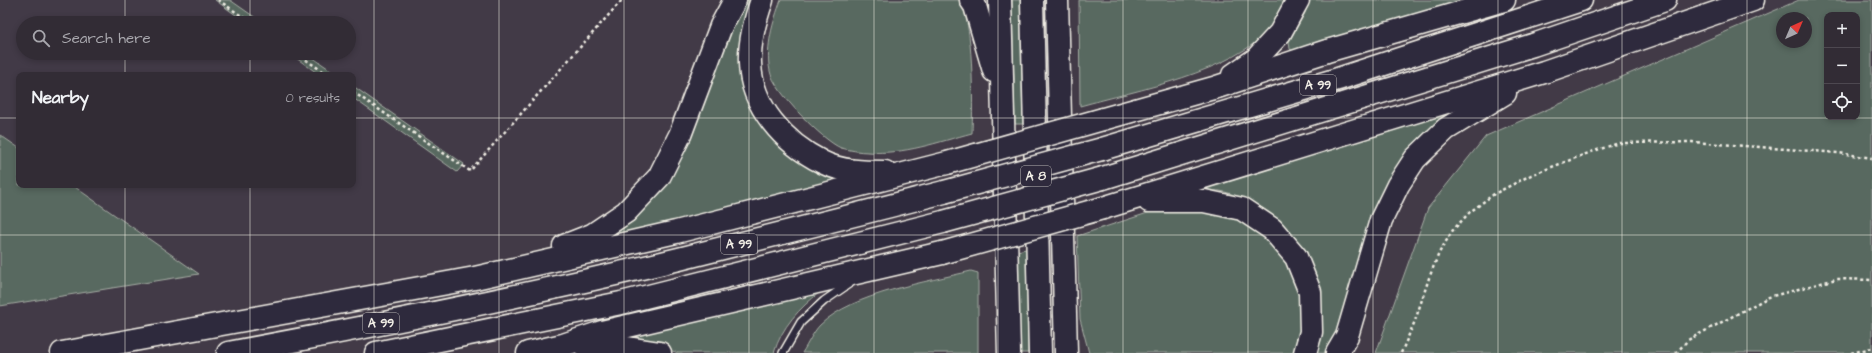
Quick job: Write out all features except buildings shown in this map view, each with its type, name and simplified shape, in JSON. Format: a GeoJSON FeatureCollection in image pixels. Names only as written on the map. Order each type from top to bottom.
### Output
{"type":"FeatureCollection","features":[{"type":"Feature","properties":{"kind":"highway"},"geometry":{"type":"LineString","coordinates":[[475,278],[489,267],[547,253],[592,235],[626,212],[659,177],[680,135],[721,26],[735,0]]}},
{"type":"Feature","properties":{"kind":"highway"},"geometry":{"type":"LineString","coordinates":[[762,0],[753,26],[750,62],[754,90],[771,122],[798,148],[823,163],[860,172],[918,171]]}},
{"type":"Feature","properties":{"kind":"highway"},"geometry":{"type":"LineString","coordinates":[[971,0],[975,6],[1003,105]]}},
{"type":"Feature","properties":{"kind":"highway","name":"A 8"},"geometry":{"type":"LineString","coordinates":[[1000,0],[1008,353]]}},
{"type":"Feature","properties":{"kind":"highway","name":"A 8"},"geometry":{"type":"LineString","coordinates":[[1032,0],[1040,353]]}},
{"type":"Feature","properties":{"kind":"highway"},"geometry":{"type":"LineString","coordinates":[[1057,0],[1066,353]]}},
{"type":"Feature","properties":{"kind":"highway"},"geometry":{"type":"LineString","coordinates":[[1217,87],[1256,59],[1280,33],[1298,0]]}},
{"type":"Feature","properties":{"kind":"highway"},"geometry":{"type":"LineString","coordinates":[[62,353],[475,278],[676,232],[947,163],[1217,87],[1327,51],[1504,0]]}},
{"type":"Feature","properties":{"kind":"highway","name":"A 99"},"geometry":{"type":"LineString","coordinates":[[228,353],[314,337],[549,288],[678,259],[944,192],[1102,149],[1338,79],[1581,0]]}},
{"type":"Feature","properties":{"kind":"highway","name":"A 99"},"geometry":{"type":"LineString","coordinates":[[376,353],[620,303],[943,222],[1103,178],[1533,45],[1665,0]]}},
{"type":"Feature","properties":{"kind":"highway"},"geometry":{"type":"LineString","coordinates":[[528,353],[563,345],[602,332],[942,253],[1103,208],[1544,72],[1753,0]]}},
{"type":"Feature","properties":{"kind":"highway"},"geometry":{"type":"LineString","coordinates":[[1337,353],[1347,336],[1381,220],[1398,185],[1415,159],[1446,129],[1544,72]]}},
{"type":"Feature","properties":{"kind":"highway"},"geometry":{"type":"LineString","coordinates":[[1127,201],[1204,201],[1242,209],[1272,228],[1296,257],[1310,292],[1311,332],[1305,353]]}},
{"type":"Feature","properties":{"kind":"highway"},"geometry":{"type":"LineString","coordinates":[[1065,313],[1081,353]]}},
{"type":"Feature","properties":{"kind":"highway"},"geometry":{"type":"LineString","coordinates":[[563,345],[608,345],[655,351],[660,353]]}},
{"type":"Feature","properties":{"kind":"lane"},"geometry":{"type":"LineString","coordinates":[[783,353],[801,322],[824,301],[867,271]]}},
{"type":"Feature","properties":{"kind":"path"},"geometry":{"type":"LineString","coordinates":[[218,0],[242,16]]}},
{"type":"Feature","properties":{"kind":"path"},"geometry":{"type":"LineString","coordinates":[[356,94],[470,171],[622,0]]}},
{"type":"Feature","properties":{"kind":"path"},"geometry":{"type":"LineString","coordinates":[[306,60],[324,72]]}},
{"type":"Feature","properties":{"kind":"path"},"geometry":{"type":"LineString","coordinates":[[1401,353],[1415,321],[1439,253],[1453,230],[1470,212],[1494,194],[1531,175],[1619,143],[1692,142],[1839,153],[1872,158]]}},
{"type":"Feature","properties":{"kind":"path"},"geometry":{"type":"LineString","coordinates":[[1676,353],[1688,340],[1769,297],[1836,279],[1872,280]]}},
{"type":"Feature","properties":{"kind":"path"},"geometry":{"type":"LineString","coordinates":[[1851,353],[1872,348]]}},
{"type":"Feature","properties":{"kind":"green space"},"geometry":{"type":"Polygon","coordinates":[[[215,0],[230,0],[253,16],[237,16],[215,0]]]}},
{"type":"Feature","properties":{"kind":"green space"},"geometry":{"type":"Polygon","coordinates":[[[747,0],[754,0],[750,95],[848,177],[617,237],[616,233],[633,220],[659,193],[730,28],[747,0]]]}},
{"type":"Feature","properties":{"kind":"green space"},"geometry":{"type":"Polygon","coordinates":[[[781,0],[959,0],[964,10],[968,25],[972,64],[972,133],[921,147],[895,152],[858,151],[841,148],[833,143],[811,126],[789,102],[773,79],[770,71],[768,53],[769,44],[775,17],[781,0]]]}},
{"type":"Feature","properties":{"kind":"green space"},"geometry":{"type":"Polygon","coordinates":[[[1012,0],[1020,0],[1023,124],[1015,124],[1012,0]]]}},
{"type":"Feature","properties":{"kind":"green space"},"geometry":{"type":"Polygon","coordinates":[[[1079,0],[1287,0],[1272,27],[1255,43],[1233,56],[1209,68],[1182,78],[1080,106],[1079,0]]]}},
{"type":"Feature","properties":{"kind":"green space"},"geometry":{"type":"Polygon","coordinates":[[[1308,0],[1460,1],[1294,52],[1290,49],[1289,42],[1305,13],[1308,0]]]}},
{"type":"Feature","properties":{"kind":"green space"},"geometry":{"type":"Polygon","coordinates":[[[1799,0],[1872,0],[1872,353],[1376,353],[1428,208],[1486,136],[1799,0]]]}},
{"type":"Feature","properties":{"kind":"green space"},"geometry":{"type":"Polygon","coordinates":[[[299,60],[316,60],[334,72],[316,72],[299,60]]]}},
{"type":"Feature","properties":{"kind":"green space"},"geometry":{"type":"Polygon","coordinates":[[[356,88],[464,164],[457,172],[356,100],[356,88]]]}},
{"type":"Feature","properties":{"kind":"green space"},"geometry":{"type":"Polygon","coordinates":[[[1453,110],[1454,112],[1443,119],[1328,353],[1317,353],[1321,332],[1321,310],[1318,289],[1312,268],[1302,248],[1289,230],[1273,215],[1255,204],[1238,196],[1224,192],[1199,189],[1453,110]]]}},
{"type":"Feature","properties":{"kind":"green space"},"geometry":{"type":"Polygon","coordinates":[[[0,135],[16,146],[16,188],[76,188],[199,274],[0,306],[0,135]]]}},
{"type":"Feature","properties":{"kind":"green space"},"geometry":{"type":"Polygon","coordinates":[[[1213,209],[1251,223],[1282,251],[1302,299],[1304,323],[1297,353],[1089,353],[1080,319],[1077,236],[1154,211],[1213,209]]]}},
{"type":"Feature","properties":{"kind":"green space"},"geometry":{"type":"Polygon","coordinates":[[[1026,249],[1028,353],[1019,353],[1017,251],[1026,249]]]}},
{"type":"Feature","properties":{"kind":"green space"},"geometry":{"type":"Polygon","coordinates":[[[971,271],[978,273],[978,353],[802,353],[820,325],[834,314],[851,305],[891,290],[971,271]]]}},
{"type":"Feature","properties":{"kind":"green space"},"geometry":{"type":"Polygon","coordinates":[[[820,292],[792,319],[777,343],[774,353],[678,353],[653,344],[616,337],[820,292]]]}}]}
